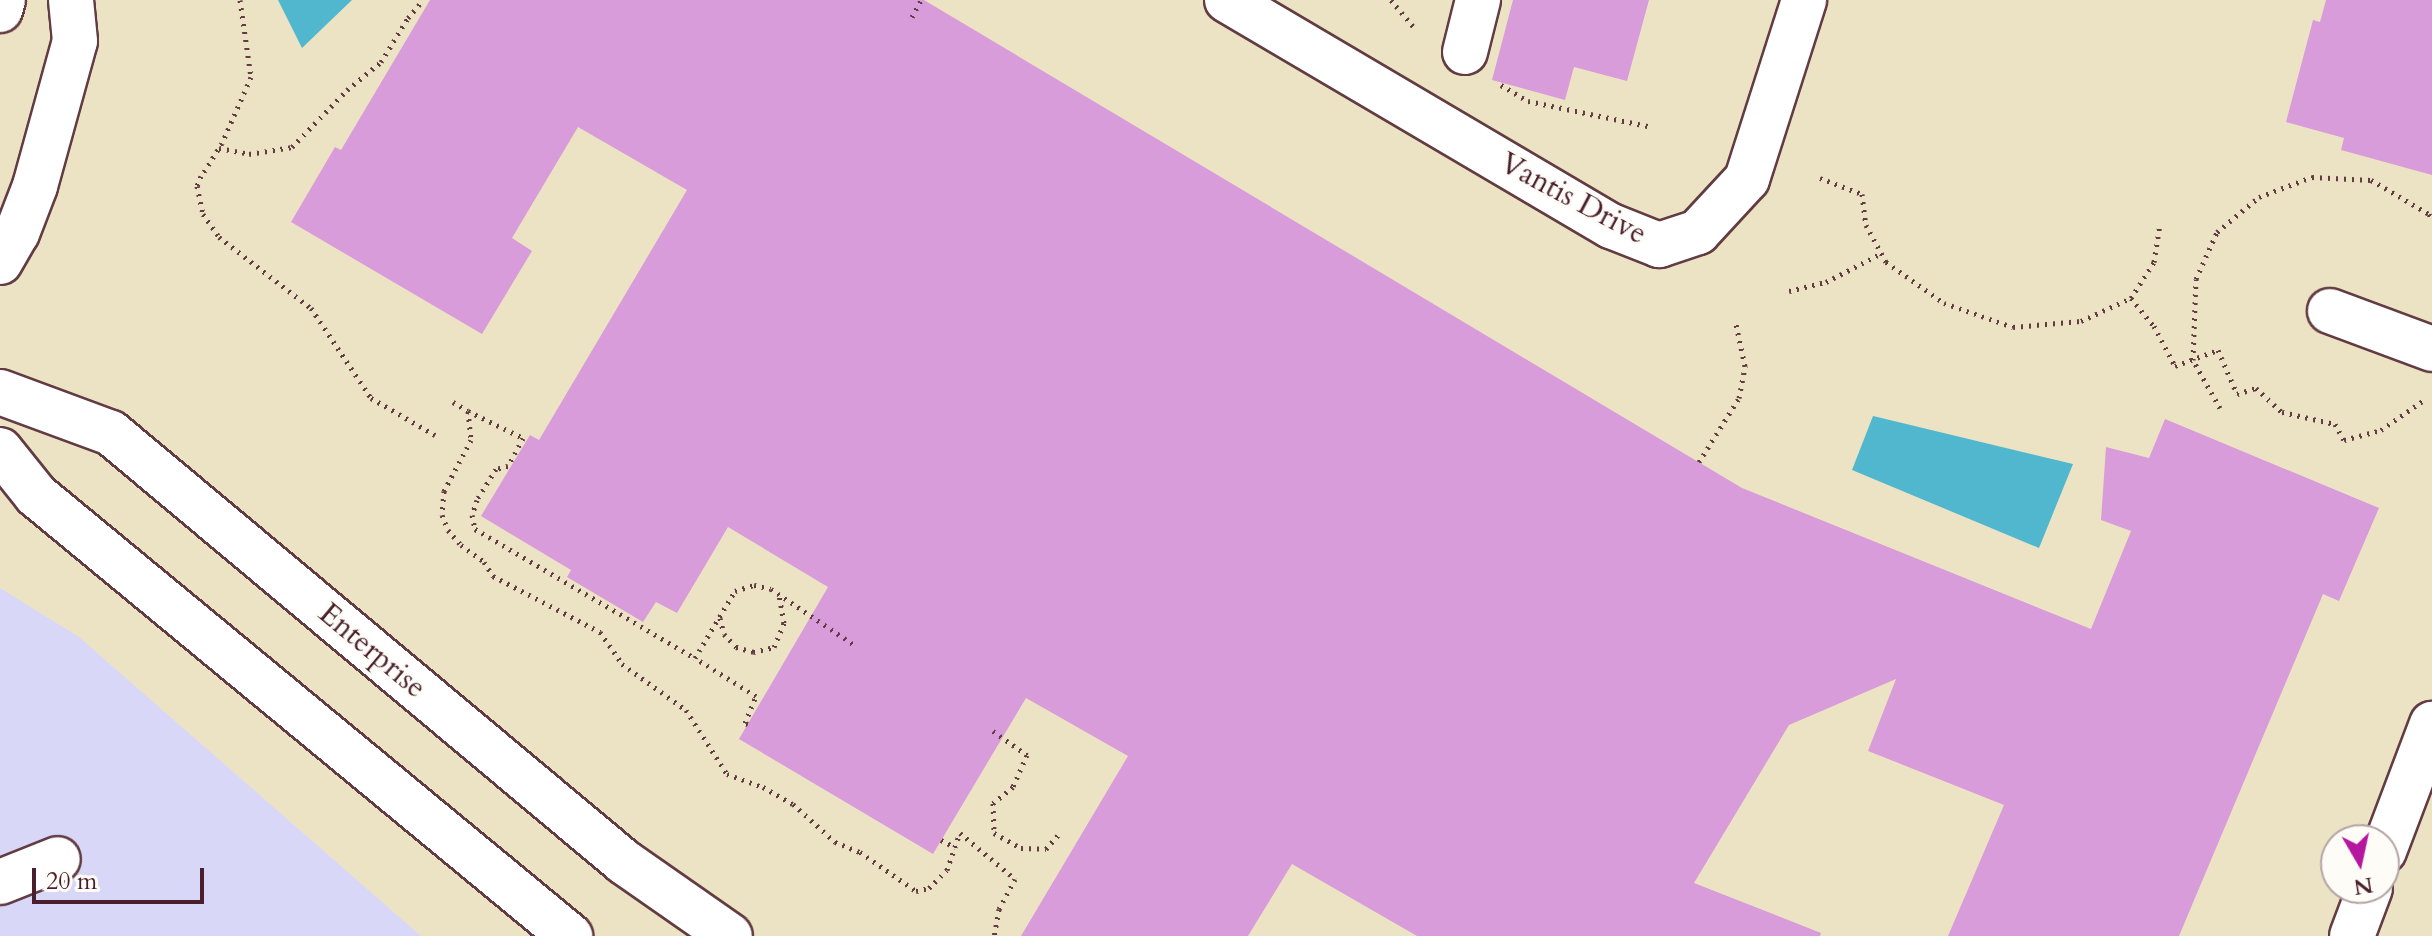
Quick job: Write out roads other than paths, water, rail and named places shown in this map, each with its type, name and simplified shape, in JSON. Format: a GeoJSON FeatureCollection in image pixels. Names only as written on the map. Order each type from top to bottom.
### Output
{"type":"FeatureCollection","features":[{"type":"Feature","properties":{"kind":"main road"},"geometry":{"type":"LineString","coordinates":[[0,10],[3,0]]}},
{"type":"Feature","properties":{"kind":"main road"},"geometry":{"type":"LineString","coordinates":[[0,262],[17,233],[35,186],[75,41],[71,0]]}},
{"type":"Feature","properties":{"kind":"main road","name":"Vantis Drive"},"geometry":{"type":"LineString","coordinates":[[1227,0],[1611,226],[1659,245],[1698,232],[1747,179],[1804,0]]}},
{"type":"Feature","properties":{"kind":"main road"},"geometry":{"type":"LineString","coordinates":[[1465,52],[1478,0]]}},
{"type":"Feature","properties":{"kind":"main road"},"geometry":{"type":"LineString","coordinates":[[2330,311],[2432,349]]}},
{"type":"Feature","properties":{"kind":"main road","name":"Enterprise"},"geometry":{"type":"LineString","coordinates":[[0,392],[111,433],[624,862],[730,936]]}},
{"type":"Feature","properties":{"kind":"main road"},"geometry":{"type":"LineString","coordinates":[[0,450],[36,495],[570,936]]}},
{"type":"Feature","properties":{"kind":"main road"},"geometry":{"type":"LineString","coordinates":[[2394,824],[2432,724]]}},
{"type":"Feature","properties":{"kind":"main road"},"geometry":{"type":"LineString","coordinates":[[0,882],[58,859]]}},
{"type":"Feature","properties":{"kind":"main road"},"geometry":{"type":"LineString","coordinates":[[2352,936],[2364,904]]}},
{"type":"Feature","properties":{"kind":"water"},"geometry":{"type":"Polygon","coordinates":[[[278,0],[352,0],[302,48],[278,0]]]}},
{"type":"Feature","properties":{"kind":"water"},"geometry":{"type":"Polygon","coordinates":[[[1873,416],[2073,464],[2039,548],[1852,470],[1873,416]]]}}]}
